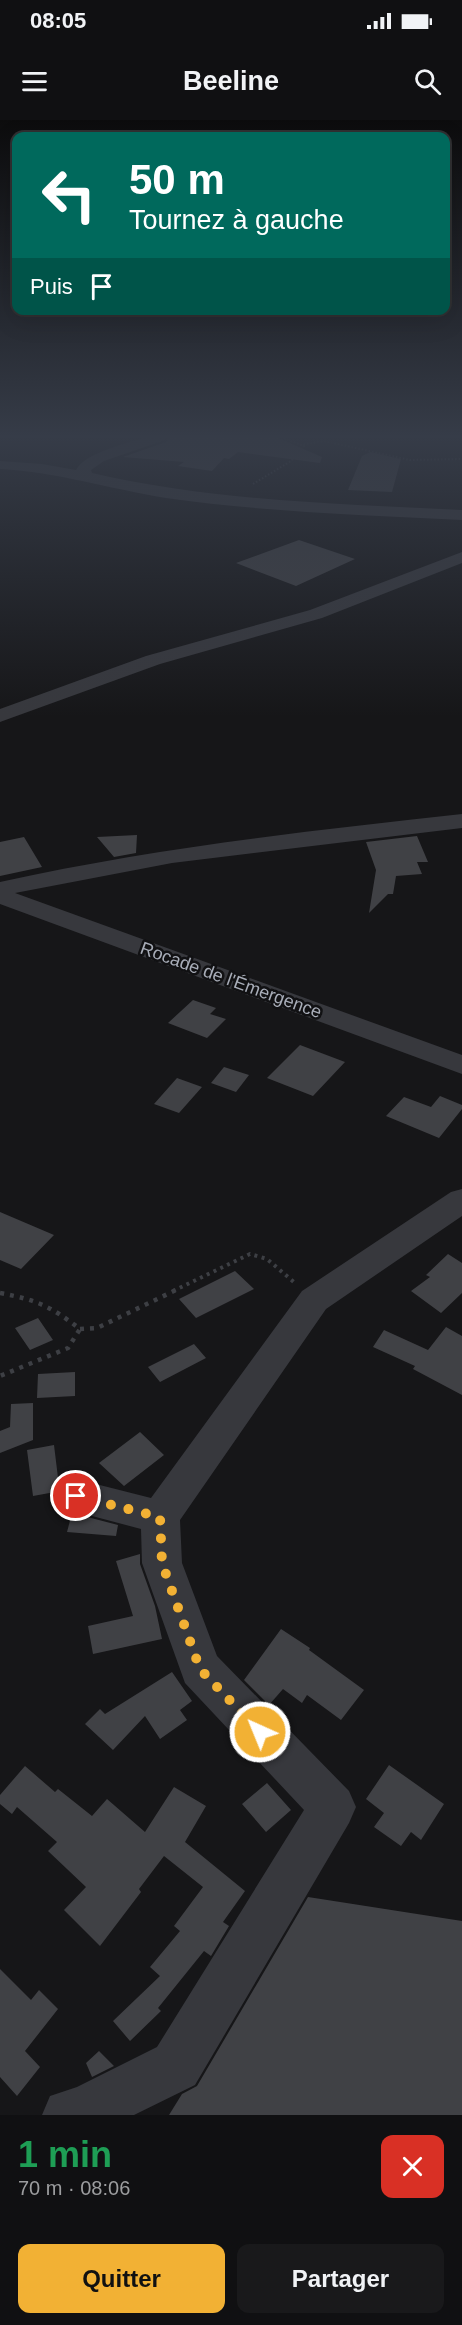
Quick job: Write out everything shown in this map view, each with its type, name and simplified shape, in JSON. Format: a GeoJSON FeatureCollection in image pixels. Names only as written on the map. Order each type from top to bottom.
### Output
{"type":"FeatureCollection","features":[{"type":"Feature","properties":{"kind":"street"},"geometry":{"type":"LineString","coordinates":[[0,716],[153,660],[326,610],[462,557]]}},
{"type":"Feature","properties":{"kind":"street"},"geometry":{"type":"LineString","coordinates":[[0,889],[64,874],[221,849],[462,821]]}},
{"type":"Feature","properties":{"kind":"street","name":"Rocade de l'Émergence"},"geometry":{"type":"LineString","coordinates":[[0,896],[462,1065]]}},
{"type":"Feature","properties":{"kind":"street"},"geometry":{"type":"LineString","coordinates":[[69,2115],[81,2113],[176,2066],[333,1807],[200,1669],[162,1563],[160,1517],[314,1300],[462,1200]]}},
{"type":"Feature","properties":{"kind":"street"},"geometry":{"type":"LineString","coordinates":[[76,1496],[160,1517]]}},
{"type":"Feature","properties":{"kind":"path"},"geometry":{"type":"LineString","coordinates":[[0,1293],[33,1299],[54,1310],[80,1329],[97,1328],[250,1254],[267,1259],[314,1300]]}},
{"type":"Feature","properties":{"kind":"path"},"geometry":{"type":"LineString","coordinates":[[0,1376],[68,1348],[80,1329]]}},
{"type":"Feature","properties":{"kind":"building"},"geometry":{"type":"Polygon","coordinates":[[[299,540],[355,559],[296,586],[236,563],[299,540]]]}},
{"type":"Feature","properties":{"kind":"building"},"geometry":{"type":"Polygon","coordinates":[[[137,835],[136,853],[114,857],[97,837],[137,835]]]}},
{"type":"Feature","properties":{"kind":"building"},"geometry":{"type":"Polygon","coordinates":[[[417,836],[428,862],[417,862],[422,874],[396,876],[393,894],[388,894],[369,913],[376,870],[366,842],[417,836]]]}},
{"type":"Feature","properties":{"kind":"building"},"geometry":{"type":"Polygon","coordinates":[[[24,837],[42,867],[0,876],[0,842],[24,837]]]}},
{"type":"Feature","properties":{"kind":"building"},"geometry":{"type":"Polygon","coordinates":[[[193,1000],[216,1008],[210,1014],[226,1019],[207,1038],[168,1023],[193,1000]]]}},
{"type":"Feature","properties":{"kind":"building"},"geometry":{"type":"Polygon","coordinates":[[[300,1045],[345,1062],[313,1096],[267,1078],[300,1045]]]}},
{"type":"Feature","properties":{"kind":"building"},"geometry":{"type":"Polygon","coordinates":[[[224,1067],[249,1075],[236,1092],[211,1083],[224,1067]]]}},
{"type":"Feature","properties":{"kind":"building"},"geometry":{"type":"Polygon","coordinates":[[[177,1078],[202,1087],[179,1113],[154,1104],[177,1078]]]}},
{"type":"Feature","properties":{"kind":"building"},"geometry":{"type":"Polygon","coordinates":[[[440,1096],[462,1105],[462,1109],[439,1138],[386,1116],[404,1097],[431,1107],[440,1096]]]}},
{"type":"Feature","properties":{"kind":"building"},"geometry":{"type":"Polygon","coordinates":[[[0,1212],[54,1235],[21,1269],[0,1260],[0,1212]]]}},
{"type":"Feature","properties":{"kind":"building"},"geometry":{"type":"Polygon","coordinates":[[[448,1254],[462,1263],[462,1293],[441,1313],[411,1291],[430,1277],[426,1275],[448,1254]]]}},
{"type":"Feature","properties":{"kind":"building"},"geometry":{"type":"Polygon","coordinates":[[[235,1271],[254,1289],[196,1318],[179,1299],[235,1271]]]}},
{"type":"Feature","properties":{"kind":"building"},"geometry":{"type":"Polygon","coordinates":[[[38,1318],[53,1340],[30,1350],[15,1328],[38,1318]]]}},
{"type":"Feature","properties":{"kind":"building"},"geometry":{"type":"Polygon","coordinates":[[[446,1327],[462,1336],[462,1395],[413,1369],[415,1366],[373,1347],[384,1330],[428,1350],[446,1327]]]}},
{"type":"Feature","properties":{"kind":"building"},"geometry":{"type":"Polygon","coordinates":[[[194,1344],[206,1358],[160,1382],[148,1367],[194,1344]]]}},
{"type":"Feature","properties":{"kind":"building"},"geometry":{"type":"Polygon","coordinates":[[[75,1372],[75,1396],[37,1398],[38,1374],[75,1372]]]}},
{"type":"Feature","properties":{"kind":"building"},"geometry":{"type":"Polygon","coordinates":[[[33,1403],[33,1440],[0,1453],[0,1431],[10,1427],[11,1404],[33,1403]]]}},
{"type":"Feature","properties":{"kind":"building"},"geometry":{"type":"Polygon","coordinates":[[[140,1432],[164,1455],[124,1486],[99,1463],[140,1432]]]}},
{"type":"Feature","properties":{"kind":"building"},"geometry":{"type":"Polygon","coordinates":[[[54,1445],[59,1486],[55,1492],[33,1496],[27,1450],[54,1445]]]}},
{"type":"Feature","properties":{"kind":"building"},"geometry":{"type":"Polygon","coordinates":[[[72,1513],[118,1525],[116,1536],[67,1532],[72,1513]]]}},
{"type":"Feature","properties":{"kind":"building"},"geometry":{"type":"Polygon","coordinates":[[[140,1554],[140,1564],[155,1606],[162,1639],[93,1654],[88,1626],[133,1616],[116,1561],[140,1554]]]}},
{"type":"Feature","properties":{"kind":"building"},"geometry":{"type":"Polygon","coordinates":[[[281,1629],[310,1648],[309,1650],[364,1690],[341,1720],[307,1695],[302,1703],[283,1689],[269,1705],[244,1680],[281,1629]]]}},
{"type":"Feature","properties":{"kind":"building"},"geometry":{"type":"Polygon","coordinates":[[[172,1672],[192,1701],[180,1710],[187,1720],[160,1739],[145,1716],[113,1750],[85,1724],[100,1709],[105,1714],[172,1672]]]}},
{"type":"Feature","properties":{"kind":"building"},"geometry":{"type":"Polygon","coordinates":[[[389,1765],[444,1804],[421,1840],[411,1832],[401,1846],[374,1827],[384,1813],[366,1799],[389,1765]]]}},
{"type":"Feature","properties":{"kind":"building"},"geometry":{"type":"Polygon","coordinates":[[[25,1766],[55,1792],[58,1789],[92,1816],[107,1799],[145,1832],[174,1787],[206,1806],[185,1842],[245,1891],[223,1922],[229,1926],[211,1956],[204,1951],[158,2008],[161,2011],[130,2041],[113,2021],[160,1976],[150,1967],[180,1931],[174,1926],[203,1887],[164,1856],[139,1889],[141,1892],[100,1946],[64,1910],[86,1887],[48,1851],[57,1842],[17,1807],[12,1814],[0,1804],[0,1795],[25,1766]]]}},
{"type":"Feature","properties":{"kind":"building"},"geometry":{"type":"Polygon","coordinates":[[[267,1783],[291,1810],[266,1832],[242,1804],[267,1783]]]}},
{"type":"Feature","properties":{"kind":"building"},"geometry":{"type":"Polygon","coordinates":[[[308,1897],[462,1921],[462,2115],[169,2115],[182,2094],[197,2086],[308,1897]]]}},
{"type":"Feature","properties":{"kind":"building"},"geometry":{"type":"Polygon","coordinates":[[[0,1969],[31,2000],[39,1990],[58,2009],[25,2051],[40,2067],[17,2096],[0,2077],[0,1969]]]}},
{"type":"Feature","properties":{"kind":"building"},"geometry":{"type":"Polygon","coordinates":[[[99,2051],[114,2066],[92,2077],[86,2063],[99,2051]]]}},
{"type":"Feature","properties":{"kind":"route"},"geometry":{"type":"LineString","coordinates":[[76,1496],[160,1517],[162,1563],[200,1669],[260,1732]]}}]}
